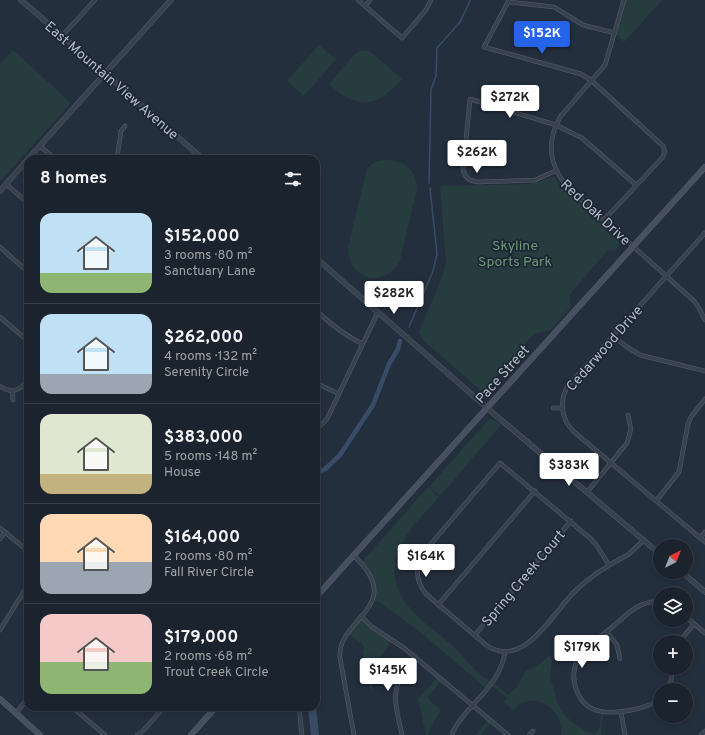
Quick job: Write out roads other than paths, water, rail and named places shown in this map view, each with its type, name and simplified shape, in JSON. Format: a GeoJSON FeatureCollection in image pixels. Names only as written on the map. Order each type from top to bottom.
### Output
{"type":"FeatureCollection","features":[{"type":"Feature","properties":{"kind":"main road","name":"Pace Street"},"geometry":{"type":"LineString","coordinates":[[320,594],[705,167]]}},
{"type":"Feature","properties":{"kind":"main road"},"geometry":{"type":"LineString","coordinates":[[0,699],[40,735]]}},
{"type":"Feature","properties":{"kind":"main road"},"geometry":{"type":"LineString","coordinates":[[191,735],[212,711]]}},
{"type":"Feature","properties":{"kind":"street","name":"East Mountain View Avenue"},"geometry":{"type":"LineString","coordinates":[[22,0],[198,155]]}},
{"type":"Feature","properties":{"kind":"street"},"geometry":{"type":"LineString","coordinates":[[62,36],[95,0]]}},
{"type":"Feature","properties":{"kind":"street"},"geometry":{"type":"LineString","coordinates":[[32,155],[171,0]]}},
{"type":"Feature","properties":{"kind":"street"},"geometry":{"type":"LineString","coordinates":[[358,0],[402,38],[426,10],[431,0]]}},
{"type":"Feature","properties":{"kind":"street"},"geometry":{"type":"LineString","coordinates":[[365,6],[370,0]]}},
{"type":"Feature","properties":{"kind":"street","name":"Red Oak Drive"},"geometry":{"type":"LineString","coordinates":[[624,0],[605,65],[560,117],[551,143],[551,157],[555,171],[567,187],[695,303],[705,320]]}},
{"type":"Feature","properties":{"kind":"street"},"geometry":{"type":"LineString","coordinates":[[604,220],[662,158],[665,152],[663,146],[592,81],[581,74],[484,47],[509,1],[554,7],[583,25],[614,33]]}},
{"type":"Feature","properties":{"kind":"street"},"geometry":{"type":"LineString","coordinates":[[555,171],[535,180],[470,181],[463,170],[470,99],[556,125],[582,138],[636,185]]}},
{"type":"Feature","properties":{"kind":"street"},"geometry":{"type":"LineString","coordinates":[[118,155],[121,131],[125,126]]}},
{"type":"Feature","properties":{"kind":"street"},"geometry":{"type":"LineString","coordinates":[[40,146],[50,155]]}},
{"type":"Feature","properties":{"kind":"street"},"geometry":{"type":"LineString","coordinates":[[0,191],[24,164]]}},
{"type":"Feature","properties":{"kind":"street"},"geometry":{"type":"LineString","coordinates":[[6,184],[24,200]]}},
{"type":"Feature","properties":{"kind":"street","name":"Cedarwood Drive"},"geometry":{"type":"LineString","coordinates":[[704,235],[568,386],[564,394],[562,408],[569,427],[705,542]]}},
{"type":"Feature","properties":{"kind":"street"},"geometry":{"type":"LineString","coordinates":[[0,247],[24,268]]}},
{"type":"Feature","properties":{"kind":"street"},"geometry":{"type":"LineString","coordinates":[[320,261],[488,408],[653,548]]}},
{"type":"Feature","properties":{"kind":"street"},"geometry":{"type":"LineString","coordinates":[[320,426],[327,419],[378,312]]}},
{"type":"Feature","properties":{"kind":"street"},"geometry":{"type":"LineString","coordinates":[[320,314],[335,328],[348,337],[363,344]]}},
{"type":"Feature","properties":{"kind":"street"},"geometry":{"type":"LineString","coordinates":[[0,317],[24,337]]}},
{"type":"Feature","properties":{"kind":"street"},"geometry":{"type":"LineString","coordinates":[[613,336],[627,348],[640,355],[705,371]]}},
{"type":"Feature","properties":{"kind":"street"},"geometry":{"type":"LineString","coordinates":[[320,385],[339,394]]}},
{"type":"Feature","properties":{"kind":"street"},"geometry":{"type":"LineString","coordinates":[[0,386],[6,390],[12,391],[18,390],[24,386]]}},
{"type":"Feature","properties":{"kind":"street"},"geometry":{"type":"LineString","coordinates":[[12,391],[13,400]]}},
{"type":"Feature","properties":{"kind":"street"},"geometry":{"type":"LineString","coordinates":[[656,501],[679,472],[689,422],[705,399]]}},
{"type":"Feature","properties":{"kind":"street"},"geometry":{"type":"LineString","coordinates":[[553,408],[562,408]]}},
{"type":"Feature","properties":{"kind":"street"},"geometry":{"type":"LineString","coordinates":[[587,492],[624,448],[630,438],[631,427],[628,415]]}},
{"type":"Feature","properties":{"kind":"street"},"geometry":{"type":"LineString","coordinates":[[609,565],[595,542],[500,463],[424,552],[420,558],[418,567],[418,579],[421,588],[438,605],[490,648],[505,652],[515,650],[529,642],[576,590],[598,571],[609,565],[633,551],[644,540]]}},
{"type":"Feature","properties":{"kind":"street"},"geometry":{"type":"LineString","coordinates":[[438,605],[535,492]]}},
{"type":"Feature","properties":{"kind":"street","name":"Spring Creek Court"},"geometry":{"type":"LineString","coordinates":[[475,635],[570,521]]}},
{"type":"Feature","properties":{"kind":"street"},"geometry":{"type":"LineString","coordinates":[[0,528],[24,548]]}},
{"type":"Feature","properties":{"kind":"street"},"geometry":{"type":"LineString","coordinates":[[0,539],[5,532]]}},
{"type":"Feature","properties":{"kind":"street"},"geometry":{"type":"LineString","coordinates":[[700,538],[705,532]]}},
{"type":"Feature","properties":{"kind":"street"},"geometry":{"type":"LineString","coordinates":[[354,556],[366,568],[373,583],[373,593],[368,610],[345,637],[340,651],[354,735]]}},
{"type":"Feature","properties":{"kind":"street"},"geometry":{"type":"LineString","coordinates":[[690,579],[705,592]]}},
{"type":"Feature","properties":{"kind":"street"},"geometry":{"type":"LineString","coordinates":[[0,630],[24,591]]}},
{"type":"Feature","properties":{"kind":"street"},"geometry":{"type":"LineString","coordinates":[[653,602],[639,605],[632,610],[579,657],[574,671],[574,682],[578,694],[589,707],[596,710],[603,712],[621,712],[648,706],[653,703]]}},
{"type":"Feature","properties":{"kind":"street"},"geometry":{"type":"LineString","coordinates":[[362,618],[416,659],[508,735]]}},
{"type":"Feature","properties":{"kind":"street"},"geometry":{"type":"LineString","coordinates":[[685,635],[694,624],[705,633]]}},
{"type":"Feature","properties":{"kind":"street"},"geometry":{"type":"LineString","coordinates":[[607,632],[618,645],[620,658]]}},
{"type":"Feature","properties":{"kind":"street"},"geometry":{"type":"LineString","coordinates":[[452,735],[456,725],[500,671],[504,662],[505,652]]}},
{"type":"Feature","properties":{"kind":"street"},"geometry":{"type":"LineString","coordinates":[[402,735],[396,700],[396,690],[400,678],[416,659]]}},
{"type":"Feature","properties":{"kind":"street"},"geometry":{"type":"LineString","coordinates":[[16,713],[24,703]]}},
{"type":"Feature","properties":{"kind":"street"},"geometry":{"type":"LineString","coordinates":[[77,711],[105,735]]}},
{"type":"Feature","properties":{"kind":"street"},"geometry":{"type":"LineString","coordinates":[[137,735],[143,731],[160,711]]}},
{"type":"Feature","properties":{"kind":"street"},"geometry":{"type":"LineString","coordinates":[[299,711],[302,735]]}},
{"type":"Feature","properties":{"kind":"street"},"geometry":{"type":"LineString","coordinates":[[621,712],[625,735]]}},
{"type":"Feature","properties":{"kind":"street"},"geometry":{"type":"LineString","coordinates":[[529,735],[533,731]]}},
{"type":"Feature","properties":{"kind":"street"},"geometry":{"type":"LineString","coordinates":[[701,735],[705,731]]}},
{"type":"Feature","properties":{"kind":"waterway"},"geometry":{"type":"LineString","coordinates":[[429,183],[431,90],[436,76],[437,48],[460,22],[470,0]]}},
{"type":"Feature","properties":{"kind":"waterway"},"geometry":{"type":"LineString","coordinates":[[409,327],[433,271],[437,254],[430,188]]}},
{"type":"Feature","properties":{"kind":"waterway"},"geometry":{"type":"LineString","coordinates":[[320,472],[340,455],[373,405],[389,364],[398,349],[400,341]]}},
{"type":"Feature","properties":{"kind":"waterway"},"geometry":{"type":"LineString","coordinates":[[312,711],[315,735]]}},
{"type":"Feature","properties":{"kind":"park label","name":"Skyline Sports Park"},"geometry":{"type":"Point","coordinates":[515,254]}}]}
